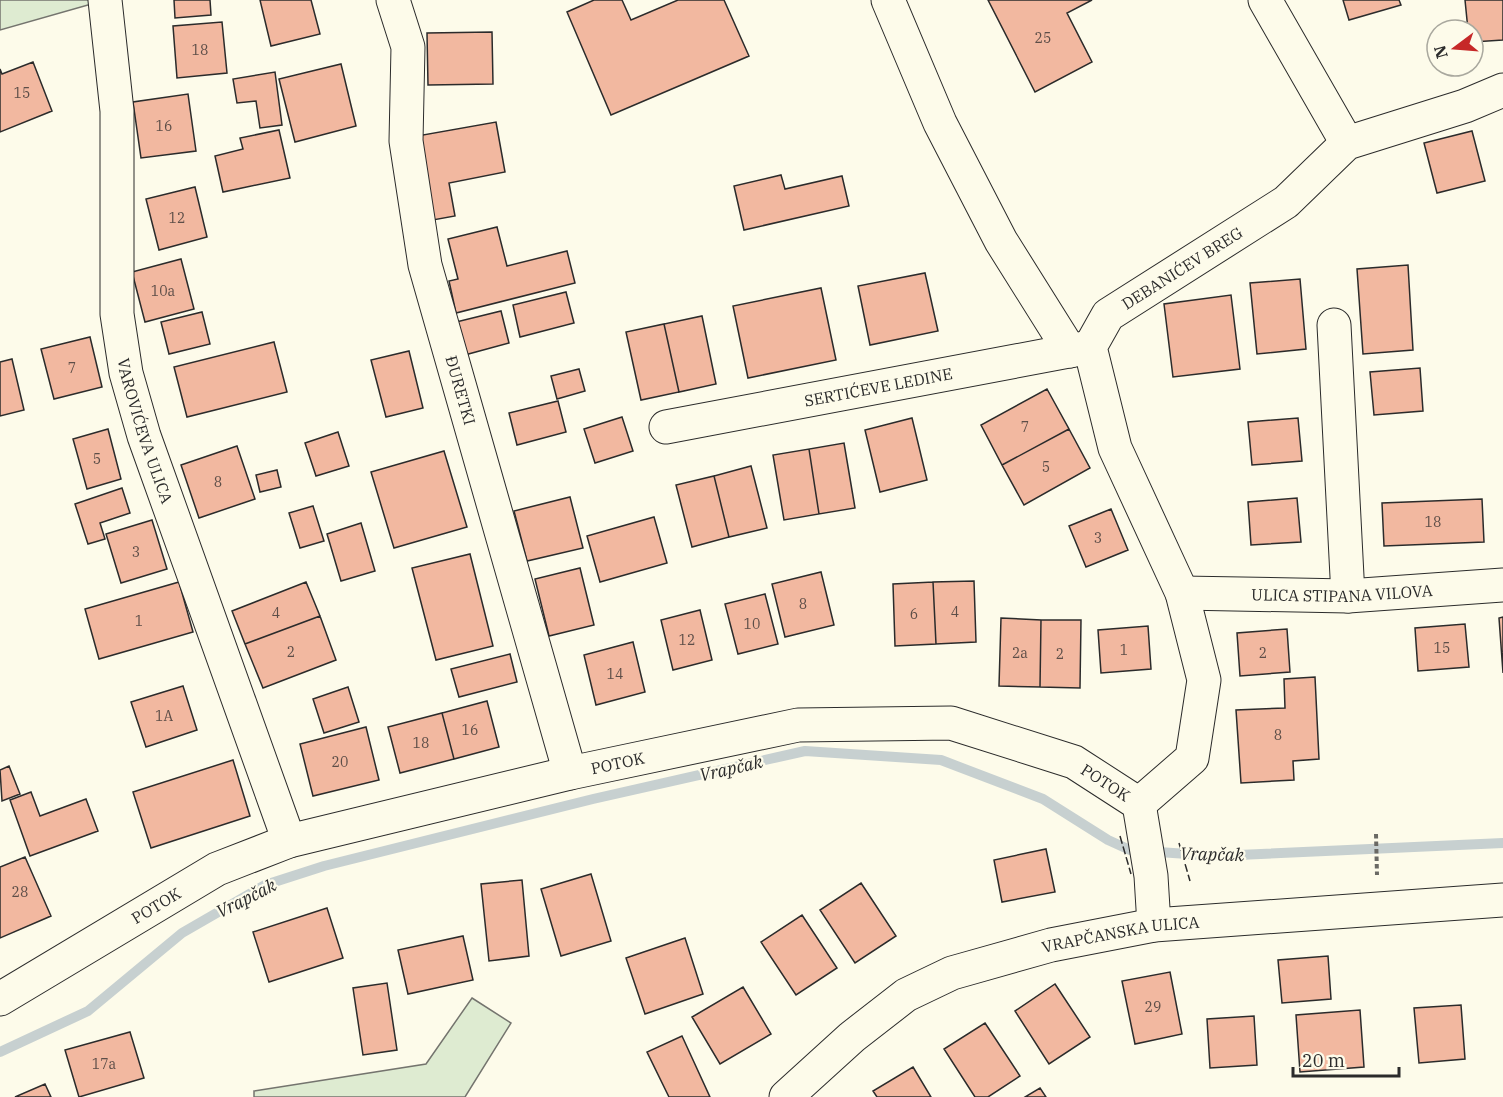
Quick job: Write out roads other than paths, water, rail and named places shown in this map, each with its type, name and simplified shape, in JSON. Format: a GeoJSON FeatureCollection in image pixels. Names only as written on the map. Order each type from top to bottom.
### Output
{"type":"FeatureCollection","features":[{"type":"Feature","properties":{"kind":"street","name":"VAROVIĆEVA ULICA"},"geometry":{"type":"LineString","coordinates":[[105,0],[117,111],[117,314],[126,374],[144,436],[289,841]]}},
{"type":"Feature","properties":{"kind":"street","name":"ĐURETKI"},"geometry":{"type":"LineString","coordinates":[[393,0],[408,47],[406,141],[425,265],[570,773]]}},
{"type":"Feature","properties":{"kind":"street"},"geometry":{"type":"LineString","coordinates":[[888,0],[950,143],[1001,241],[1080,349],[1115,448],[1182,593],[1203,680],[1192,758],[1139,804]]}},
{"type":"Feature","properties":{"kind":"street"},"geometry":{"type":"LineString","coordinates":[[1265,0],[1347,143]]}},
{"type":"Feature","properties":{"kind":"street","name":"DEBANIĆEV BREG"},"geometry":{"type":"LineString","coordinates":[[1080,349],[1108,315],[1286,202],[1347,143],[1465,106],[1503,90]]}},
{"type":"Feature","properties":{"kind":"street"},"geometry":{"type":"LineString","coordinates":[[1334,325],[1348,596]]}},
{"type":"Feature","properties":{"kind":"street","name":"SERTIĆEVE LEDINE"},"geometry":{"type":"LineString","coordinates":[[666,427],[1080,349]]}},
{"type":"Feature","properties":{"kind":"street","name":"ULICA STIPANA VILOVA"},"geometry":{"type":"LineString","coordinates":[[1182,593],[1348,596],[1503,585]]}},
{"type":"Feature","properties":{"kind":"street","name":"POTOK"},"geometry":{"type":"LineString","coordinates":[[0,999],[217,869],[289,841],[570,773],[798,725],[951,723],[1074,762],[1139,804],[1151,876],[1154,925]]}},
{"type":"Feature","properties":{"kind":"street","name":"VRAPČANSKA ULICA"},"geometry":{"type":"LineString","coordinates":[[786,1097],[881,1013],[906,995],[952,973],[1051,945],[1154,925],[1503,900]]}},
{"type":"Feature","properties":{"kind":"waterway","name":"Vrapčak"},"geometry":{"type":"LineString","coordinates":[[0,1052],[88,1011],[182,933],[265,885],[324,866],[593,799],[805,751],[941,760],[1043,799],[1108,840],[1130,850],[1216,856],[1503,843]]}}]}
